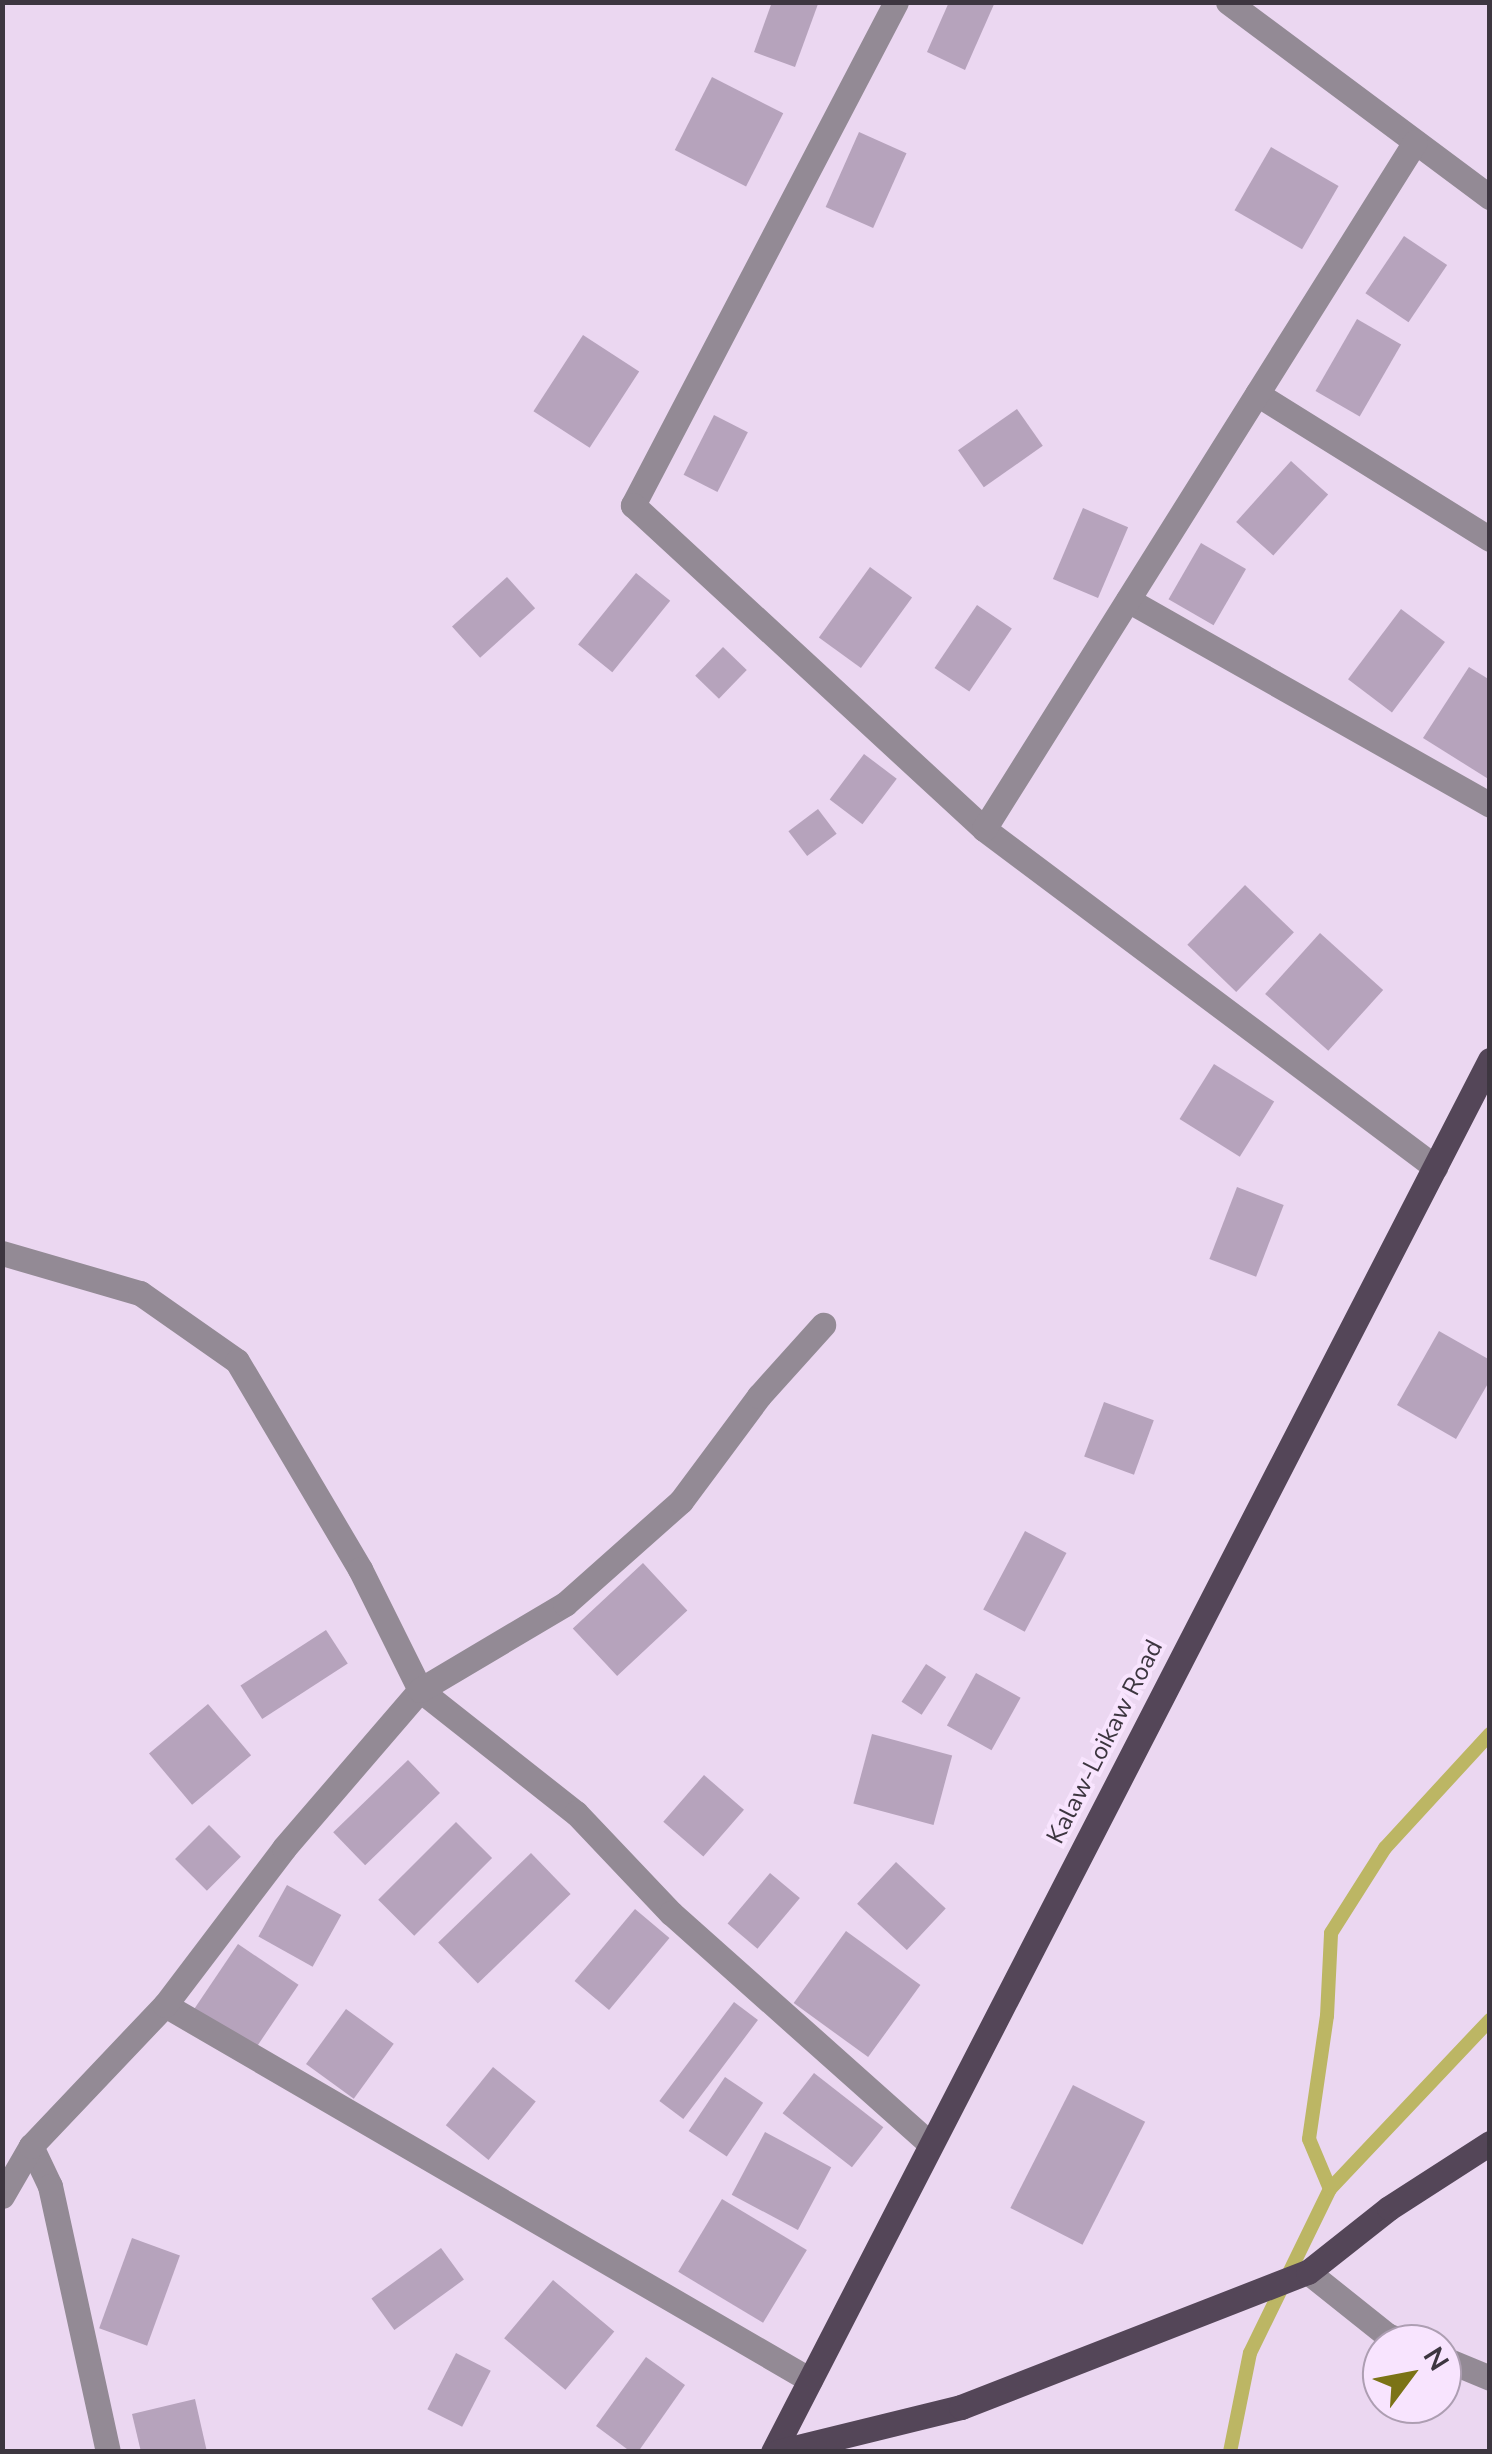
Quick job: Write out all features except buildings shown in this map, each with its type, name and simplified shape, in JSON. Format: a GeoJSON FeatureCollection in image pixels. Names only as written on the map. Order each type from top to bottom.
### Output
{"type":"FeatureCollection","features":[{"type":"Feature","properties":{"kind":"main road","name":"Kalaw-Loikaw Road"},"geometry":{"type":"LineString","coordinates":[[776,2452],[1490,1060]]}},
{"type":"Feature","properties":{"kind":"main road"},"geometry":{"type":"LineString","coordinates":[[776,2452],[961,2407],[1308,2272],[1389,2208],[1490,2143]]}},
{"type":"Feature","properties":{"kind":"street"},"geometry":{"type":"LineString","coordinates":[[896,2],[633,505],[984,828],[1435,1167]]}},
{"type":"Feature","properties":{"kind":"street"},"geometry":{"type":"LineString","coordinates":[[1228,2],[1490,197]]}},
{"type":"Feature","properties":{"kind":"street"},"geometry":{"type":"LineString","coordinates":[[984,828],[1415,142]]}},
{"type":"Feature","properties":{"kind":"street"},"geometry":{"type":"LineString","coordinates":[[1258,394],[1490,540]]}},
{"type":"Feature","properties":{"kind":"street"},"geometry":{"type":"LineString","coordinates":[[1128,600],[1490,805]]}},
{"type":"Feature","properties":{"kind":"street"},"geometry":{"type":"LineString","coordinates":[[2,1254],[140,1292],[237,1361],[360,1568],[420,1690],[576,1814],[670,1912],[931,2145]]}},
{"type":"Feature","properties":{"kind":"street"},"geometry":{"type":"LineString","coordinates":[[2,2196],[32,2146],[165,2005],[284,1848],[420,1690],[565,1604],[681,1501],[759,1396],[823,1325]]}},
{"type":"Feature","properties":{"kind":"street"},"geometry":{"type":"LineString","coordinates":[[165,2005],[810,2380]]}},
{"type":"Feature","properties":{"kind":"street"},"geometry":{"type":"LineString","coordinates":[[32,2146],[50,2186],[108,2452]]}},
{"type":"Feature","properties":{"kind":"street"},"geometry":{"type":"LineString","coordinates":[[1308,2272],[1373,2324]]}},
{"type":"Feature","properties":{"kind":"street"},"geometry":{"type":"LineString","coordinates":[[1462,2366],[1490,2378]]}},
{"type":"Feature","properties":{"kind":"waterway"},"geometry":{"type":"LineString","coordinates":[[1330,2189],[1309,2139],[1327,2016],[1331,1933],[1385,1848],[1490,1734]]}},
{"type":"Feature","properties":{"kind":"waterway"},"geometry":{"type":"LineString","coordinates":[[1230,2452],[1250,2353],[1330,2189],[1490,2020]]}}]}
